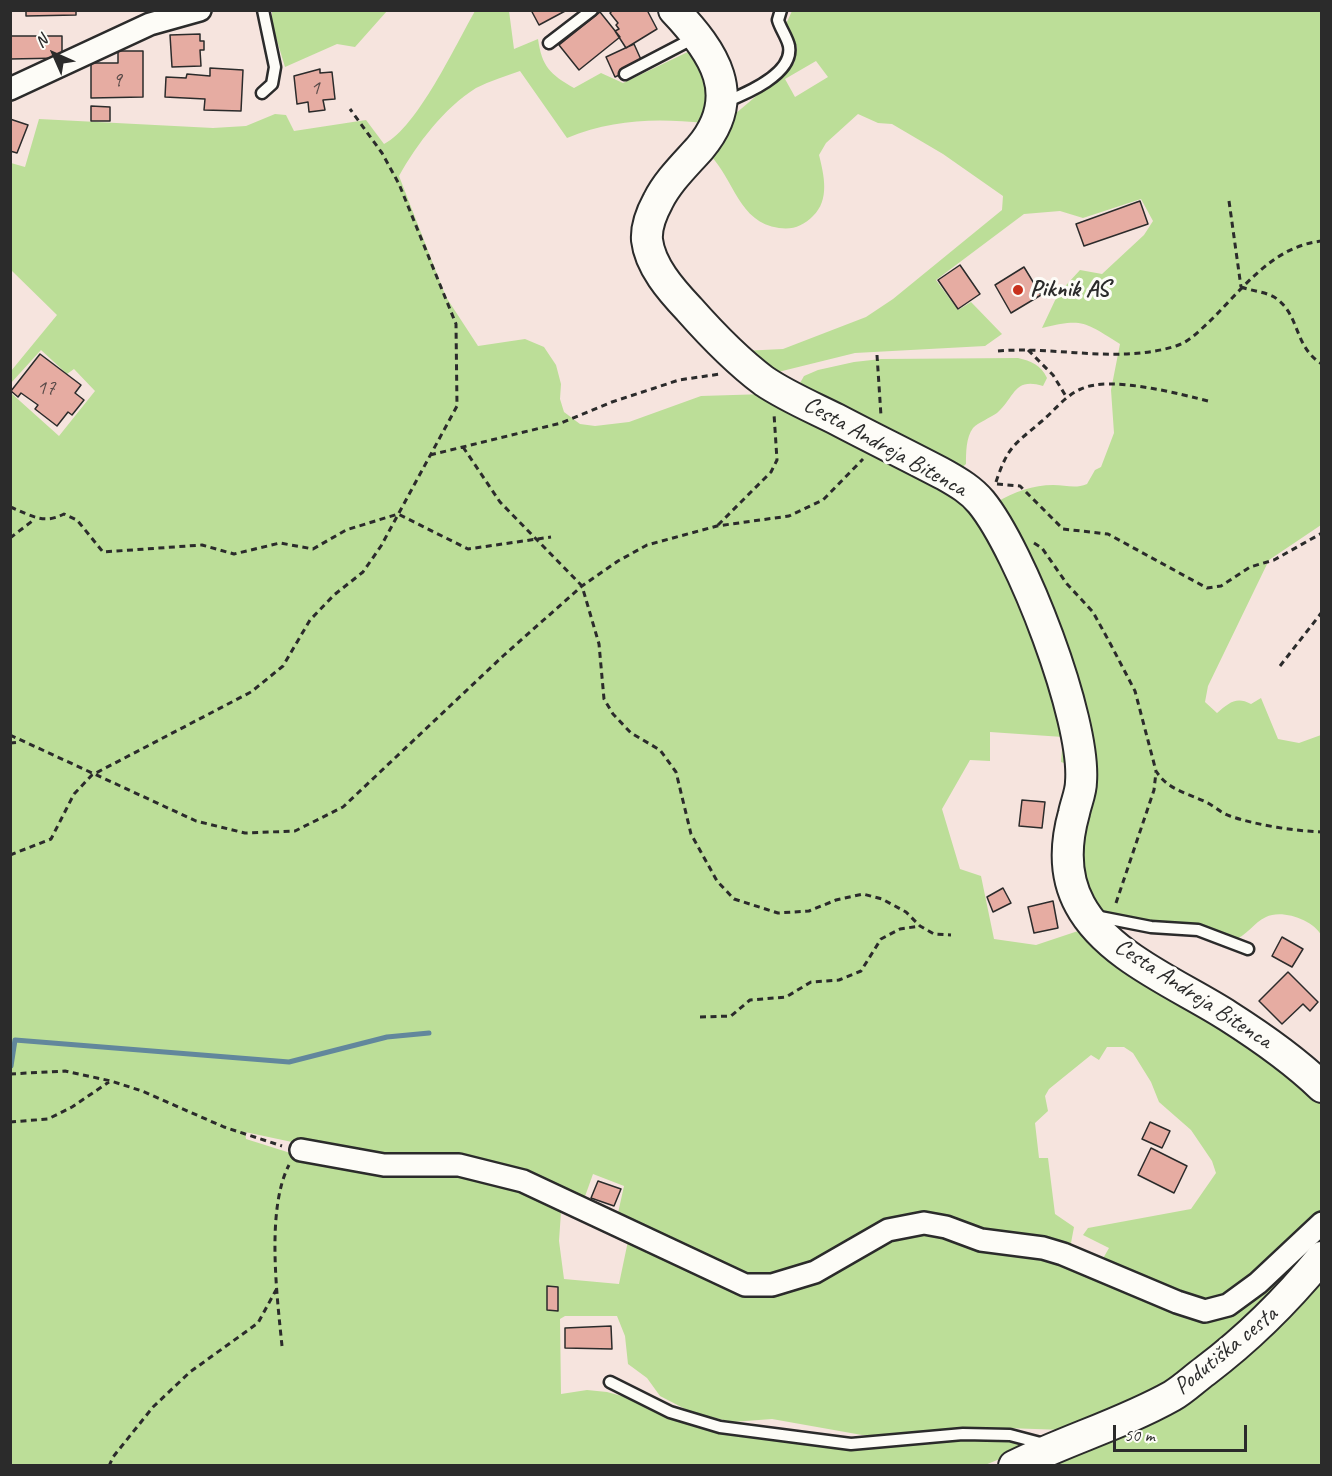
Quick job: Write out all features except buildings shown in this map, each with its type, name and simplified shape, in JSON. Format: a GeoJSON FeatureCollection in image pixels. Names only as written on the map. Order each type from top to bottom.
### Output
{"type":"FeatureCollection","features":[{"type":"Feature","properties":{"kind":"street"},"geometry":{"type":"LineString","coordinates":[[10,89],[150,24],[200,10]]}},
{"type":"Feature","properties":{"kind":"street"},"geometry":{"type":"LineString","coordinates":[[674,10],[699,36],[714,61],[722,88],[722,103]]}},
{"type":"Feature","properties":{"kind":"street","name":"Cesta Andreja Bitenca"},"geometry":{"type":"LineString","coordinates":[[722,103],[720,114],[702,146],[663,189],[651,215],[647,239],[654,263],[674,293],[724,348],[748,368],[776,388],[969,489],[982,504],[1015,562],[1067,691],[1077,736],[1082,782],[1067,846],[1068,877],[1086,916],[1105,937],[1143,966],[1227,1015],[1281,1052],[1322,1087]]}},
{"type":"Feature","properties":{"kind":"street"},"geometry":{"type":"LineString","coordinates":[[302,1150],[384,1165],[459,1165],[523,1181],[745,1285],[772,1285],[814,1272],[888,1230],[924,1223],[946,1227],[981,1240],[1043,1248],[1063,1254],[1177,1302],[1205,1311],[1228,1305],[1250,1289],[1322,1224]]}},
{"type":"Feature","properties":{"kind":"street","name":"Podutiška cesta"},"geometry":{"type":"LineString","coordinates":[[1014,1466],[1054,1446],[1139,1413],[1174,1395],[1237,1347],[1286,1301],[1322,1257]]}},
{"type":"Feature","properties":{"kind":"lane"},"geometry":{"type":"LineString","coordinates":[[262,93],[272,84],[275,67],[263,10]]}},
{"type":"Feature","properties":{"kind":"lane"},"geometry":{"type":"LineString","coordinates":[[549,42],[592,10]]}},
{"type":"Feature","properties":{"kind":"lane"},"geometry":{"type":"LineString","coordinates":[[722,103],[753,91],[772,77],[787,59],[789,46],[777,20],[780,10]]}},
{"type":"Feature","properties":{"kind":"lane"},"geometry":{"type":"LineString","coordinates":[[625,74],[699,36]]}},
{"type":"Feature","properties":{"kind":"lane"},"geometry":{"type":"LineString","coordinates":[[1086,916],[1103,915],[1150,927],[1198,930],[1248,949]]}},
{"type":"Feature","properties":{"kind":"lane"},"geometry":{"type":"LineString","coordinates":[[610,1382],[670,1412],[720,1427],[852,1444],[963,1434],[1010,1435],[1054,1446]]}},
{"type":"Feature","properties":{"kind":"path"},"geometry":{"type":"LineString","coordinates":[[10,855],[51,839],[74,794],[92,775],[251,692],[283,666],[310,620],[334,595],[363,572],[381,546],[457,406],[456,324],[399,184],[382,153],[350,109]]}},
{"type":"Feature","properties":{"kind":"path"},"geometry":{"type":"LineString","coordinates":[[1229,201],[1241,287]]}},
{"type":"Feature","properties":{"kind":"path"},"geometry":{"type":"LineString","coordinates":[[998,351],[1027,349],[1060,353],[1130,353],[1178,346],[1194,336],[1263,266],[1288,251],[1322,241]]}},
{"type":"Feature","properties":{"kind":"path"},"geometry":{"type":"LineString","coordinates":[[1241,287],[1275,297],[1285,306],[1303,348],[1322,364]]}},
{"type":"Feature","properties":{"kind":"path"},"geometry":{"type":"LineString","coordinates":[[1027,349],[1053,375],[1067,398]]}},
{"type":"Feature","properties":{"kind":"path"},"geometry":{"type":"LineString","coordinates":[[10,735],[92,775],[196,821],[245,833],[295,831],[343,807],[502,656],[582,586],[618,561],[646,545],[717,526],[789,516],[823,500],[879,441],[881,417],[877,356]]}},
{"type":"Feature","properties":{"kind":"path"},"geometry":{"type":"LineString","coordinates":[[429,456],[561,423],[612,402],[679,380],[748,368]]}},
{"type":"Feature","properties":{"kind":"path"},"geometry":{"type":"LineString","coordinates":[[1212,402],[1166,391],[1097,383],[1079,389],[1015,442],[1006,453],[995,484],[1020,486],[1063,530],[1108,534],[1207,588],[1221,586],[1250,567],[1274,560],[1322,533]]}},
{"type":"Feature","properties":{"kind":"path"},"geometry":{"type":"LineString","coordinates":[[717,526],[771,472],[777,460],[774,411],[776,388]]}},
{"type":"Feature","properties":{"kind":"path"},"geometry":{"type":"LineString","coordinates":[[463,447],[500,502],[582,586],[599,644],[604,699],[613,714],[631,733],[660,750],[676,772],[691,834],[717,881],[734,899],[778,913],[809,911],[836,900],[863,894],[882,899],[906,912],[920,926],[934,934],[951,935]]}},
{"type":"Feature","properties":{"kind":"path"},"geometry":{"type":"LineString","coordinates":[[10,507],[35,519],[52,520],[64,514],[77,520],[104,552],[202,545],[234,554],[280,543],[313,549],[346,530],[398,514],[468,549],[551,537]]}},
{"type":"Feature","properties":{"kind":"path"},"geometry":{"type":"LineString","coordinates":[[10,538],[35,519]]}},
{"type":"Feature","properties":{"kind":"path"},"geometry":{"type":"LineString","coordinates":[[1027,537],[1042,548],[1067,584],[1093,612],[1135,691],[1156,771],[1161,780],[1180,792],[1206,802],[1230,816],[1300,831],[1322,832]]}},
{"type":"Feature","properties":{"kind":"path"},"geometry":{"type":"LineString","coordinates":[[1280,666],[1322,612]]}},
{"type":"Feature","properties":{"kind":"path"},"geometry":{"type":"LineString","coordinates":[[10,743],[22,742]]}},
{"type":"Feature","properties":{"kind":"path"},"geometry":{"type":"LineString","coordinates":[[1116,903],[1154,790],[1156,771]]}},
{"type":"Feature","properties":{"kind":"path"},"geometry":{"type":"LineString","coordinates":[[700,1017],[731,1016],[750,1000],[786,997],[811,982],[839,980],[861,971],[881,939],[900,929],[920,926]]}},
{"type":"Feature","properties":{"kind":"path"},"geometry":{"type":"LineString","coordinates":[[10,1074],[65,1071],[111,1081],[142,1091],[251,1137],[302,1150]]}},
{"type":"Feature","properties":{"kind":"path"},"geometry":{"type":"LineString","coordinates":[[10,1122],[48,1119],[72,1107],[111,1081]]}},
{"type":"Feature","properties":{"kind":"path"},"geometry":{"type":"LineString","coordinates":[[282,1346],[276,1290],[280,1181],[292,1159],[302,1150]]}},
{"type":"Feature","properties":{"kind":"path"},"geometry":{"type":"LineString","coordinates":[[109,1466],[153,1407],[190,1372],[258,1323],[276,1290]]}},
{"type":"Feature","properties":{"kind":"green space"},"geometry":{"type":"Polygon","coordinates":[[[272,10],[387,11],[355,47],[337,44],[285,67],[272,24],[272,10]]]}},
{"type":"Feature","properties":{"kind":"green space"},"geometry":{"type":"Polygon","coordinates":[[[475,11],[509,11],[514,49],[538,39],[548,69],[574,88],[601,73],[623,83],[696,48],[710,83],[713,110],[702,133],[705,123],[652,121],[601,127],[567,138],[520,71],[476,88],[442,116],[423,139],[399,176],[446,297],[478,346],[525,339],[544,347],[556,365],[564,412],[580,424],[595,426],[629,422],[701,396],[766,394],[938,482],[965,502],[988,530],[1014,580],[1052,672],[1070,727],[1070,765],[1061,762],[1063,737],[990,732],[990,761],[970,760],[942,809],[960,869],[981,876],[994,939],[1036,945],[1084,929],[1122,963],[1279,1060],[1321,1101],[1323,1177],[1320,1211],[1313,1224],[1282,1256],[1246,1288],[1224,1301],[1195,1302],[1178,1298],[1143,1285],[1101,1262],[1109,1248],[1083,1235],[1088,1228],[1191,1209],[1216,1173],[1212,1161],[1191,1130],[1159,1102],[1151,1082],[1133,1053],[1124,1047],[1107,1047],[1099,1060],[1091,1055],[1049,1089],[1045,1096],[1048,1111],[1035,1123],[1039,1158],[1048,1158],[1055,1214],[1074,1227],[1071,1243],[1064,1249],[1041,1242],[987,1236],[944,1222],[919,1219],[890,1225],[821,1266],[775,1281],[745,1282],[648,1234],[618,1213],[624,1186],[593,1174],[583,1202],[532,1179],[478,1165],[451,1161],[386,1162],[245,1132],[246,1139],[300,1156],[311,1154],[332,1157],[381,1170],[437,1167],[504,1178],[564,1202],[747,1289],[776,1287],[803,1281],[834,1268],[892,1235],[928,1228],[944,1231],[984,1246],[1069,1260],[1147,1298],[1190,1311],[1210,1313],[1238,1305],[1269,1281],[1306,1246],[1314,1252],[1278,1295],[1209,1359],[1157,1393],[1081,1426],[1065,1430],[1005,1428],[899,1436],[862,1435],[772,1419],[732,1422],[691,1412],[660,1396],[647,1378],[628,1364],[625,1336],[617,1316],[565,1316],[560,1319],[561,1394],[587,1390],[607,1392],[629,1398],[691,1426],[776,1440],[848,1447],[975,1438],[1007,1439],[1018,1443],[1020,1448],[1017,1452],[985,1465],[11,1465],[11,393],[59,436],[95,391],[74,369],[67,374],[41,350],[11,383],[11,371],[57,315],[11,270],[11,163],[25,167],[39,119],[213,128],[246,126],[275,114],[286,115],[294,131],[366,120],[384,144],[397,135],[422,104],[475,11]],[[561,1212],[559,1241],[564,1279],[619,1284],[628,1241],[561,1212]]]}},
{"type":"Feature","properties":{"kind":"green space"},"geometry":{"type":"Polygon","coordinates":[[[792,11],[1321,11],[1321,525],[1269,560],[1208,686],[1205,702],[1217,713],[1233,702],[1241,701],[1251,704],[1261,698],[1278,739],[1299,743],[1321,735],[1321,935],[1304,921],[1280,914],[1266,917],[1232,941],[1117,918],[1087,901],[1075,873],[1088,784],[997,502],[1017,492],[1038,486],[1074,487],[1087,484],[1095,470],[1101,467],[1114,433],[1111,390],[1120,344],[1083,324],[1067,323],[1042,328],[1058,294],[1080,270],[1102,274],[1144,235],[1153,221],[1141,199],[1083,218],[1060,211],[1024,214],[936,280],[958,310],[971,302],[1002,334],[985,346],[855,353],[770,374],[742,351],[783,349],[866,317],[893,299],[1002,210],[1003,196],[943,154],[892,124],[878,123],[858,114],[826,143],[819,155],[824,179],[824,195],[822,203],[813,216],[802,225],[793,228],[779,228],[754,218],[709,154],[735,114],[794,64],[797,47],[786,24],[792,11]],[[816,61],[785,79],[795,97],[828,77],[816,61]]]}},
{"type":"Feature","properties":{"kind":"green space"},"geometry":{"type":"Polygon","coordinates":[[[1018,358],[1031,362],[1042,370],[1047,378],[1043,386],[1026,384],[1020,387],[997,413],[973,428],[966,450],[966,464],[958,471],[796,390],[804,376],[818,370],[854,362],[881,359],[1018,358]]]}},
{"type":"Feature","properties":{"kind":"green space"},"geometry":{"type":"Polygon","coordinates":[[[1321,1277],[1321,1465],[1046,1466],[1081,1448],[1153,1423],[1210,1385],[1253,1351],[1293,1311],[1321,1277]]]}},
{"type":"Feature","properties":{"kind":"waterway"},"geometry":{"type":"LineString","coordinates":[[11,1066],[15,1040],[289,1062],[387,1037],[429,1033]]}},
{"type":"Feature","properties":{"kind":"place","name":"Piknik AS"},"geometry":{"type":"Point","coordinates":[1018,290]}}]}
